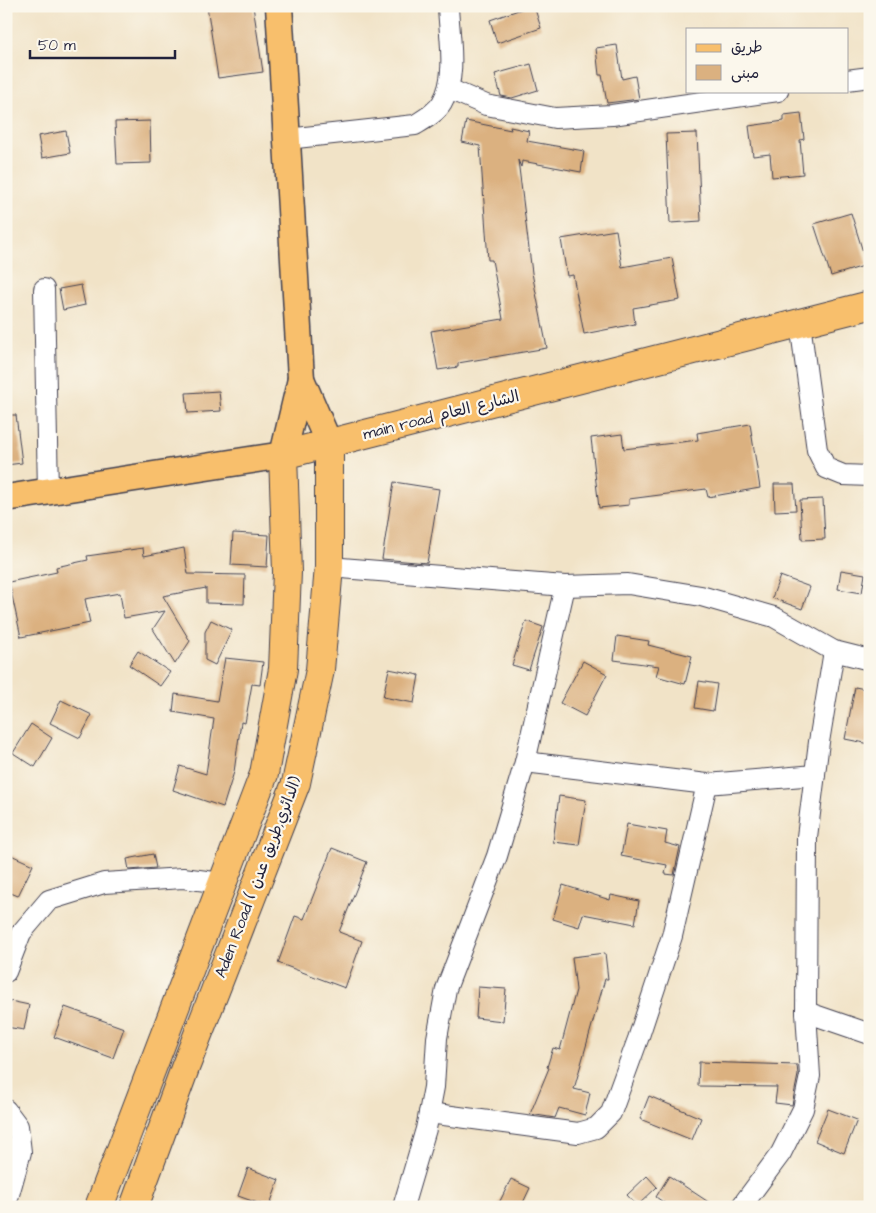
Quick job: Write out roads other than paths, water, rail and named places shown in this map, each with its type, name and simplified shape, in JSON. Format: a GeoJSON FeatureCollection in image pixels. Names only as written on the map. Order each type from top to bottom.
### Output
{"type":"FeatureCollection","features":[{"type":"Feature","properties":{"kind":"highway","name":"main road الشارع العام"},"geometry":{"type":"LineString","coordinates":[[283,455],[870,305]]}},
{"type":"Feature","properties":{"kind":"highway","name":"Aden Road ( الدائري,طريق عدن)"},"geometry":{"type":"LineString","coordinates":[[134,1207],[185,1068],[296,783],[320,670],[329,567],[329,444]]}},
{"type":"Feature","properties":{"kind":"highway","name":"Aden Road ( الدائري,طريق عدن)"},"geometry":{"type":"LineString","coordinates":[[98,1207],[264,774],[283,669],[287,572],[283,455]]}},
{"type":"Feature","properties":{"kind":"highway"},"geometry":{"type":"LineString","coordinates":[[264,774],[296,783]]}},
{"type":"Feature","properties":{"kind":"highway"},"geometry":{"type":"LineString","coordinates":[[155,1060],[185,1068]]}},
{"type":"Feature","properties":{"kind":"main road"},"geometry":{"type":"LineString","coordinates":[[278,6],[301,379],[283,455]]}},
{"type":"Feature","properties":{"kind":"main road"},"geometry":{"type":"LineString","coordinates":[[301,379],[329,444]]}},
{"type":"Feature","properties":{"kind":"main road","name":"main road الشارع العام"},"geometry":{"type":"LineString","coordinates":[[6,498],[283,455]]}},
{"type":"Feature","properties":{"kind":"street"},"geometry":{"type":"LineString","coordinates":[[286,139],[415,125],[442,104],[449,89],[451,65],[448,6]]}},
{"type":"Feature","properties":{"kind":"street"},"geometry":{"type":"LineString","coordinates":[[848,80],[870,77]]}},
{"type":"Feature","properties":{"kind":"street"},"geometry":{"type":"LineString","coordinates":[[449,89],[486,105],[555,118],[612,115],[771,92]]}},
{"type":"Feature","properties":{"kind":"street"},"geometry":{"type":"LineString","coordinates":[[44,289],[48,492]]}},
{"type":"Feature","properties":{"kind":"street"},"geometry":{"type":"LineString","coordinates":[[800,323],[817,450],[826,468],[843,475],[870,476]]}},
{"type":"Feature","properties":{"kind":"street"},"geometry":{"type":"LineString","coordinates":[[329,567],[565,586],[628,584],[701,596],[774,617],[834,651],[870,660]]}},
{"type":"Feature","properties":{"kind":"street"},"geometry":{"type":"LineString","coordinates":[[403,1207],[429,1114],[434,1087],[437,1038],[446,988],[497,856],[525,762],[565,586]]}},
{"type":"Feature","properties":{"kind":"street"},"geometry":{"type":"LineString","coordinates":[[741,1207],[781,1153],[803,1109],[810,1076],[806,1012],[807,837],[834,651]]}},
{"type":"Feature","properties":{"kind":"street"},"geometry":{"type":"LineString","coordinates":[[525,762],[707,784],[815,775]]}},
{"type":"Feature","properties":{"kind":"street"},"geometry":{"type":"LineString","coordinates":[[429,1114],[578,1133],[596,1128],[610,1113],[638,1039],[672,936],[707,784]]}},
{"type":"Feature","properties":{"kind":"street"},"geometry":{"type":"LineString","coordinates":[[6,972],[21,933],[49,900],[104,883],[182,878],[222,882]]}},
{"type":"Feature","properties":{"kind":"street"},"geometry":{"type":"LineString","coordinates":[[806,1012],[870,1034]]}},
{"type":"Feature","properties":{"kind":"street"},"geometry":{"type":"LineString","coordinates":[[6,1110],[18,1126],[21,1152],[6,1205]]}}]}
